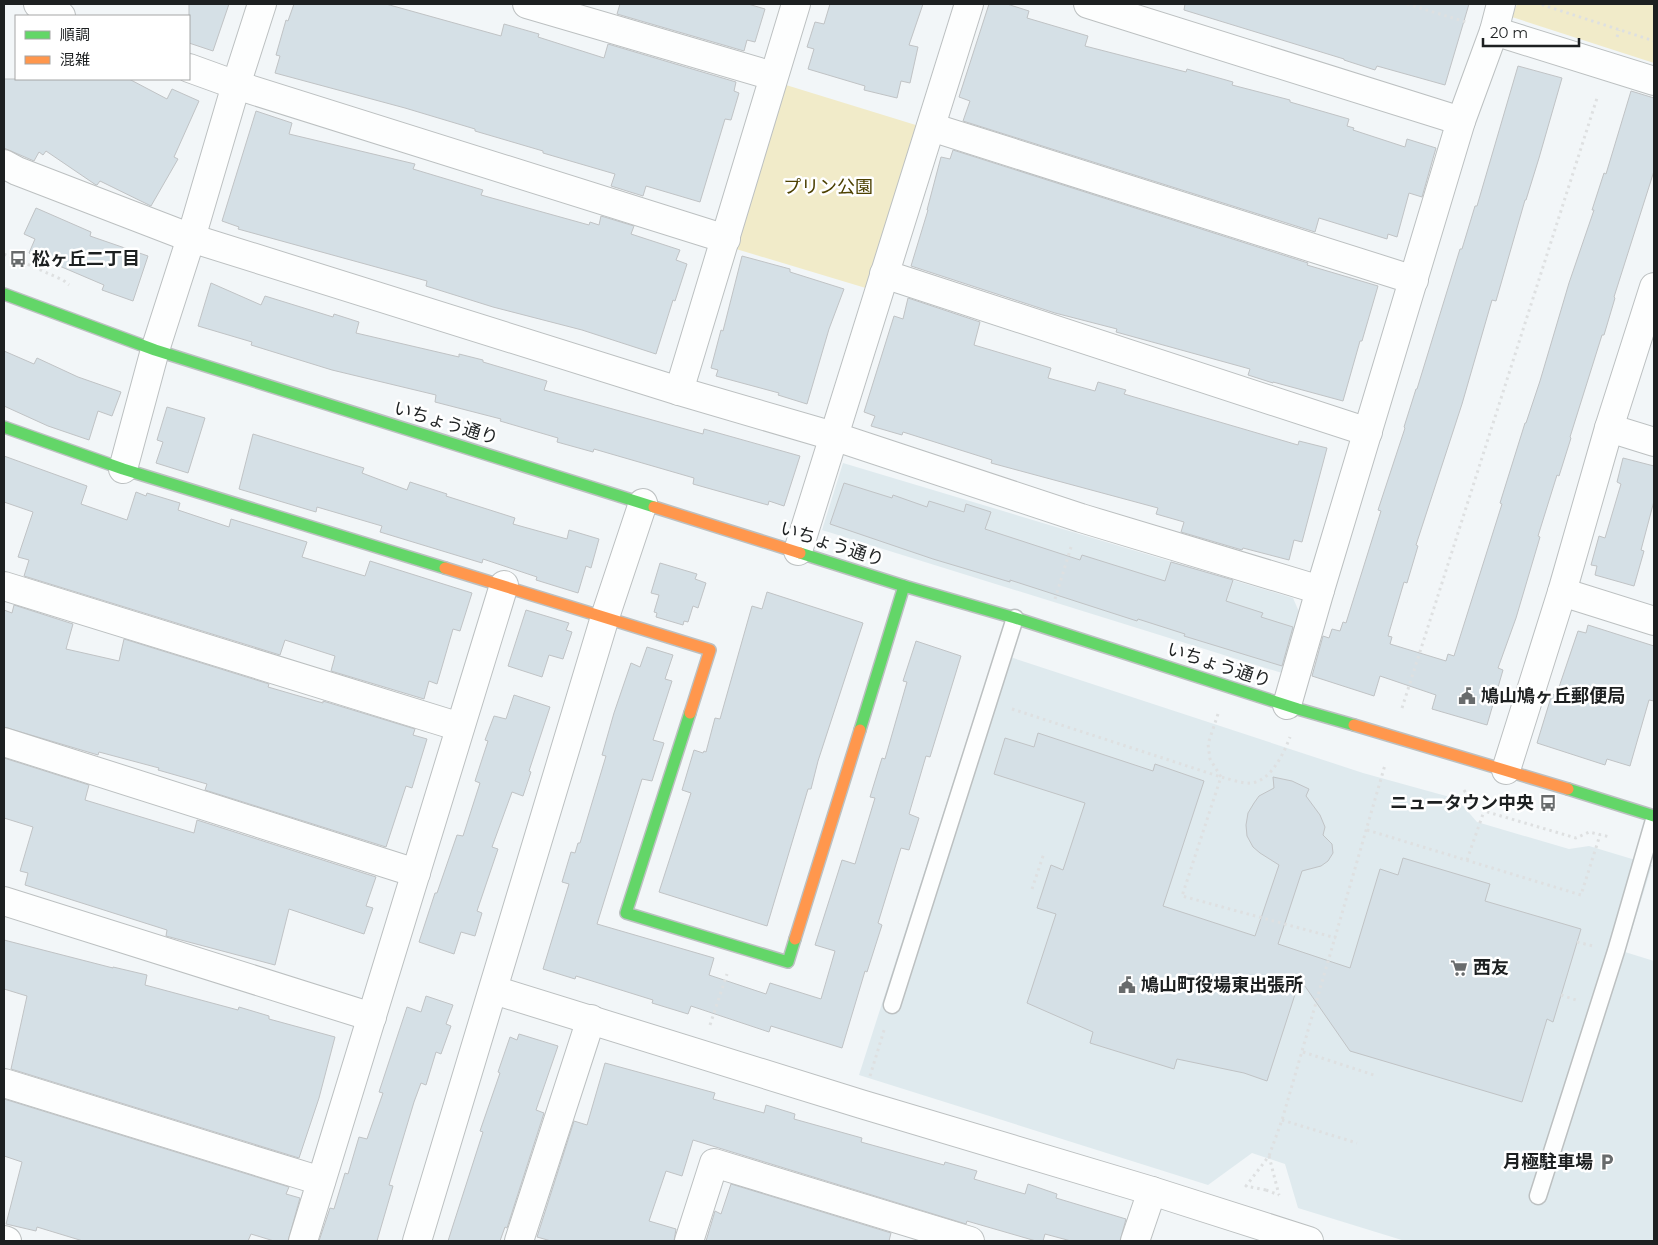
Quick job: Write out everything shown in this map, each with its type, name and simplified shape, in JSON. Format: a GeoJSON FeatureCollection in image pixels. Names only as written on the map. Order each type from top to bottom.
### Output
{"type":"FeatureCollection","features":[{"type":"Feature","properties":{"kind":"street"},"geometry":{"type":"LineString","coordinates":[[38,4],[59,15]]}},
{"type":"Feature","properties":{"kind":"street"},"geometry":{"type":"LineString","coordinates":[[123,469],[155,350],[262,4]]}},
{"type":"Feature","properties":{"kind":"street"},"geometry":{"type":"LineString","coordinates":[[527,4],[773,76]]}},
{"type":"Feature","properties":{"kind":"street"},"geometry":{"type":"LineString","coordinates":[[679,391],[796,4]]}},
{"type":"Feature","properties":{"kind":"street"},"geometry":{"type":"LineString","coordinates":[[798,551],[969,4]]}},
{"type":"Feature","properties":{"kind":"street"},"geometry":{"type":"LineString","coordinates":[[1088,4],[1461,121]]}},
{"type":"Feature","properties":{"kind":"street"},"geometry":{"type":"LineString","coordinates":[[1287,705],[1461,121],[1494,31],[1501,4]]}},
{"type":"Feature","properties":{"kind":"street"},"geometry":{"type":"LineString","coordinates":[[1494,31],[1654,81]]}},
{"type":"Feature","properties":{"kind":"street"},"geometry":{"type":"LineString","coordinates":[[190,68],[236,85],[726,238]]}},
{"type":"Feature","properties":{"kind":"street"},"geometry":{"type":"LineString","coordinates":[[931,127],[1414,280]]}},
{"type":"Feature","properties":{"kind":"street"},"geometry":{"type":"LineString","coordinates":[[4,164],[17,171],[191,238],[679,391],[833,436],[1081,518],[1320,590]]}},
{"type":"Feature","properties":{"kind":"street"},"geometry":{"type":"LineString","coordinates":[[884,274],[1368,432]]}},
{"type":"Feature","properties":{"kind":"street"},"geometry":{"type":"LineString","coordinates":[[1506,770],[1562,592],[1609,428],[1654,287]]}},
{"type":"Feature","properties":{"kind":"street","name":"いちょう通り"},"geometry":{"type":"LineString","coordinates":[[4,294],[155,350],[798,551],[904,586],[1015,618],[1287,705],[1654,816]]}},
{"type":"Feature","properties":{"kind":"street"},"geometry":{"type":"LineString","coordinates":[[4,427],[123,469],[710,650],[626,913],[788,962],[904,586]]}},
{"type":"Feature","properties":{"kind":"street"},"geometry":{"type":"LineString","coordinates":[[1609,428],[1654,442]]}},
{"type":"Feature","properties":{"kind":"street"},"geometry":{"type":"LineString","coordinates":[[417,1241],[605,617],[643,503]]}},
{"type":"Feature","properties":{"kind":"street"},"geometry":{"type":"LineString","coordinates":[[303,1241],[504,585]]}},
{"type":"Feature","properties":{"kind":"street"},"geometry":{"type":"LineString","coordinates":[[4,586],[460,727]]}},
{"type":"Feature","properties":{"kind":"street"},"geometry":{"type":"LineString","coordinates":[[1562,592],[1654,621]]}},
{"type":"Feature","properties":{"kind":"street"},"geometry":{"type":"LineString","coordinates":[[4,742],[416,873]]}},
{"type":"Feature","properties":{"kind":"street"},"geometry":{"type":"LineString","coordinates":[[4,901],[372,1017]]}},
{"type":"Feature","properties":{"kind":"street"},"geometry":{"type":"LineString","coordinates":[[494,990],[861,1104],[1152,1190],[1309,1241]]}},
{"type":"Feature","properties":{"kind":"street"},"geometry":{"type":"LineString","coordinates":[[519,1241],[591,1020]]}},
{"type":"Feature","properties":{"kind":"street"},"geometry":{"type":"LineString","coordinates":[[4,1083],[321,1181]]}},
{"type":"Feature","properties":{"kind":"street"},"geometry":{"type":"LineString","coordinates":[[690,1241],[714,1163],[970,1241]]}},
{"type":"Feature","properties":{"kind":"street"},"geometry":{"type":"LineString","coordinates":[[1135,1241],[1152,1190]]}},
{"type":"Feature","properties":{"kind":"lane"},"geometry":{"type":"LineString","coordinates":[[892,1005],[1015,618]]}},
{"type":"Feature","properties":{"kind":"lane"},"geometry":{"type":"LineString","coordinates":[[1538,1196],[1616,951],[1654,820]]}},
{"type":"Feature","properties":{"kind":"path"},"geometry":{"type":"LineString","coordinates":[[1407,4],[1494,31]]}},
{"type":"Feature","properties":{"kind":"path"},"geometry":{"type":"LineString","coordinates":[[1544,4],[1654,41]]}},
{"type":"Feature","properties":{"kind":"path"},"geometry":{"type":"LineString","coordinates":[[1399,716],[1608,66]]}},
{"type":"Feature","properties":{"kind":"path"},"geometry":{"type":"LineString","coordinates":[[1046,628],[1073,543]]}},
{"type":"Feature","properties":{"kind":"path"},"geometry":{"type":"LineString","coordinates":[[988,702],[1221,777],[1251,783],[1261,780],[1282,759],[1291,734]]}},
{"type":"Feature","properties":{"kind":"path"},"geometry":{"type":"LineString","coordinates":[[1219,712],[1208,744],[1210,759],[1221,777],[1182,896],[1336,938]]}},
{"type":"Feature","properties":{"kind":"path"},"geometry":{"type":"LineString","coordinates":[[1266,1190],[1246,1186],[1269,1156],[1282,1120],[1386,762]]}},
{"type":"Feature","properties":{"kind":"path"},"geometry":{"type":"LineString","coordinates":[[1467,860],[1484,811]]}},
{"type":"Feature","properties":{"kind":"path"},"geometry":{"type":"LineString","coordinates":[[1367,830],[1581,895],[1600,835]]}},
{"type":"Feature","properties":{"kind":"path"},"geometry":{"type":"LineString","coordinates":[[1032,889],[1044,853]]}},
{"type":"Feature","properties":{"kind":"path"},"geometry":{"type":"LineString","coordinates":[[702,1054],[736,947]]}},
{"type":"Feature","properties":{"kind":"path"},"geometry":{"type":"LineString","coordinates":[[861,1104],[892,1005]]}},
{"type":"Feature","properties":{"kind":"path"},"geometry":{"type":"LineString","coordinates":[[1303,1052],[1377,1076]]}},
{"type":"Feature","properties":{"kind":"path"},"geometry":{"type":"LineString","coordinates":[[1282,1120],[1357,1142]]}},
{"type":"Feature","properties":{"kind":"path"},"geometry":{"type":"LineString","coordinates":[[1269,1156],[1279,1195]]}},
{"type":"Feature","properties":{"kind":"shaded area"},"geometry":{"type":"Polygon","coordinates":[[[843,463],[1293,598],[1300,614],[1282,673],[822,530],[843,463]]]}},
{"type":"Feature","properties":{"kind":"shaded area"},"geometry":{"type":"Polygon","coordinates":[[[995,652],[1363,773],[1457,799],[1477,822],[1569,849],[1589,846],[1652,865],[1625,952],[1654,961],[1654,1241],[1405,1241],[1298,1208],[1285,1164],[1252,1153],[1208,1185],[859,1075],[995,652]]]}},
{"type":"Feature","properties":{"kind":"green space"},"geometry":{"type":"Polygon","coordinates":[[[1517,4],[1654,4],[1654,63],[1512,17],[1517,4]]]}},
{"type":"Feature","properties":{"kind":"green space","name":"プリン公園"},"geometry":{"type":"Polygon","coordinates":[[[786,85],[919,126],[869,289],[736,249],[786,85]]]}},
{"type":"Feature","properties":{"kind":"building"},"geometry":{"type":"Polygon","coordinates":[[[189,4],[229,4],[213,51],[190,43],[189,4]]]}},
{"type":"Feature","properties":{"kind":"building"},"geometry":{"type":"Polygon","coordinates":[[[294,4],[386,4],[501,36],[504,24],[539,34],[538,37],[604,58],[608,44],[736,82],[734,91],[739,93],[731,120],[725,119],[700,202],[646,186],[643,196],[611,186],[615,174],[543,153],[543,151],[405,108],[275,73],[280,56],[276,55],[286,20],[288,21],[294,4]]]}},
{"type":"Feature","properties":{"kind":"building"},"geometry":{"type":"Polygon","coordinates":[[[620,4],[748,4],[765,9],[755,42],[747,40],[744,51],[617,14],[620,4]]]}},
{"type":"Feature","properties":{"kind":"building"},"geometry":{"type":"Polygon","coordinates":[[[830,4],[923,4],[909,45],[918,47],[910,83],[901,81],[897,98],[864,90],[865,86],[808,69],[814,49],[807,47],[815,22],[824,24],[830,4]]]}},
{"type":"Feature","properties":{"kind":"building"},"geometry":{"type":"Polygon","coordinates":[[[989,4],[1007,4],[1029,11],[1027,18],[1088,36],[1085,46],[1186,72],[1187,69],[1233,82],[1232,85],[1290,100],[1290,102],[1349,119],[1347,126],[1354,128],[1353,130],[1405,147],[1407,139],[1436,148],[1422,197],[1409,193],[1397,237],[1388,234],[1387,239],[1319,218],[1315,232],[963,121],[970,101],[959,97],[989,4]]]}},
{"type":"Feature","properties":{"kind":"building"},"geometry":{"type":"Polygon","coordinates":[[[1185,4],[1469,4],[1445,85],[1377,66],[1375,70],[1184,10],[1185,4]]]}},
{"type":"Feature","properties":{"kind":"building"},"geometry":{"type":"Polygon","coordinates":[[[1518,66],[1562,78],[1496,301],[1492,300],[1462,404],[1416,545],[1418,546],[1407,583],[1404,582],[1388,636],[1392,637],[1390,644],[1446,661],[1448,654],[1454,656],[1502,504],[1500,503],[1525,423],[1540,381],[1569,283],[1594,210],[1592,210],[1604,173],[1606,174],[1631,91],[1654,98],[1654,171],[1614,297],[1604,335],[1602,335],[1559,476],[1557,475],[1538,536],[1540,537],[1516,618],[1498,668],[1503,670],[1487,725],[1432,709],[1436,695],[1380,676],[1374,696],[1312,676],[1323,636],[1329,638],[1332,629],[1340,631],[1343,622],[1346,623],[1381,511],[1378,510],[1460,249],[1462,249],[1475,206],[1477,206],[1518,66]]]}},
{"type":"Feature","properties":{"kind":"building"},"geometry":{"type":"Polygon","coordinates":[[[4,79],[131,80],[167,99],[172,89],[199,101],[174,157],[178,159],[151,206],[100,181],[96,185],[46,151],[43,155],[39,152],[34,161],[4,148],[4,79]]]}},
{"type":"Feature","properties":{"kind":"building"},"geometry":{"type":"Polygon","coordinates":[[[256,111],[292,123],[289,134],[415,164],[413,169],[483,190],[481,195],[589,225],[590,222],[599,225],[601,216],[634,226],[631,234],[680,250],[676,260],[687,264],[675,301],[673,300],[656,354],[582,330],[493,307],[426,286],[427,281],[238,229],[239,227],[222,221],[256,111]]]}},
{"type":"Feature","properties":{"kind":"building"},"geometry":{"type":"Polygon","coordinates":[[[953,150],[1308,263],[1307,265],[1378,286],[1343,401],[1273,383],[1248,375],[1250,369],[1116,332],[1117,329],[1055,313],[911,266],[928,210],[941,157],[950,159],[953,150]]]}},
{"type":"Feature","properties":{"kind":"building"},"geometry":{"type":"Polygon","coordinates":[[[36,208],[91,232],[90,236],[148,256],[133,301],[102,290],[104,285],[29,253],[35,239],[24,234],[36,208]]]}},
{"type":"Feature","properties":{"kind":"building"},"geometry":{"type":"Polygon","coordinates":[[[742,256],[790,269],[790,272],[844,289],[829,329],[807,404],[778,395],[779,393],[716,376],[718,370],[711,368],[721,330],[723,331],[742,256]]]}},
{"type":"Feature","properties":{"kind":"building"},"geometry":{"type":"Polygon","coordinates":[[[211,283],[261,305],[265,296],[333,317],[334,314],[359,322],[356,333],[459,357],[459,354],[483,360],[483,362],[547,381],[544,390],[703,434],[704,429],[800,456],[784,506],[769,501],[768,505],[693,484],[694,478],[594,449],[593,452],[557,442],[558,438],[500,421],[501,419],[435,402],[436,395],[332,370],[251,345],[252,342],[198,326],[211,283]]]}},
{"type":"Feature","properties":{"kind":"building"},"geometry":{"type":"Polygon","coordinates":[[[908,298],[980,322],[974,345],[1051,368],[1048,378],[1095,391],[1098,382],[1126,390],[1124,394],[1298,445],[1299,441],[1327,448],[1302,542],[1294,540],[1289,560],[1243,548],[1242,550],[1181,532],[1184,522],[1156,514],[1158,508],[991,463],[992,460],[903,432],[902,435],[871,426],[875,416],[864,412],[894,316],[903,319],[908,298]]]}},
{"type":"Feature","properties":{"kind":"building"},"geometry":{"type":"Polygon","coordinates":[[[4,351],[34,364],[37,358],[78,377],[121,392],[112,416],[98,411],[89,440],[48,426],[4,406],[4,351]]]}},
{"type":"Feature","properties":{"kind":"building"},"geometry":{"type":"Polygon","coordinates":[[[167,407],[205,418],[188,473],[156,463],[163,442],[157,440],[167,407]]]}},
{"type":"Feature","properties":{"kind":"building"},"geometry":{"type":"Polygon","coordinates":[[[253,434],[364,468],[362,473],[407,490],[410,482],[447,494],[446,496],[515,518],[513,524],[567,539],[569,530],[599,539],[591,568],[586,566],[578,593],[536,580],[537,577],[483,559],[482,563],[380,532],[382,526],[317,507],[316,512],[239,489],[253,434]]]}},
{"type":"Feature","properties":{"kind":"building"},"geometry":{"type":"Polygon","coordinates":[[[4,456],[87,486],[81,504],[127,520],[136,492],[146,496],[147,493],[180,503],[178,510],[229,527],[231,519],[307,542],[302,557],[365,576],[370,561],[472,593],[460,631],[453,629],[437,684],[429,681],[424,699],[331,671],[335,656],[285,640],[280,655],[24,576],[29,560],[18,557],[33,512],[4,502],[4,456]]]}},
{"type":"Feature","properties":{"kind":"building"},"geometry":{"type":"Polygon","coordinates":[[[1623,458],[1654,466],[1654,501],[1641,550],[1644,551],[1634,586],[1595,575],[1597,566],[1591,565],[1599,536],[1605,538],[1621,484],[1617,482],[1623,458]]]}},
{"type":"Feature","properties":{"kind":"building"},"geometry":{"type":"Polygon","coordinates":[[[844,483],[892,498],[893,495],[927,507],[929,501],[964,512],[966,504],[991,512],[985,529],[1080,560],[1082,555],[1165,581],[1171,562],[1233,580],[1226,601],[1263,613],[1261,617],[1293,627],[1282,666],[1184,636],[1185,634],[1138,619],[1137,621],[1010,580],[1010,582],[933,559],[830,524],[844,483]]]}},
{"type":"Feature","properties":{"kind":"building"},"geometry":{"type":"Polygon","coordinates":[[[660,563],[697,574],[695,579],[706,583],[698,608],[693,606],[688,622],[684,621],[683,625],[656,617],[657,613],[654,612],[659,595],[651,593],[660,563]]]}},
{"type":"Feature","properties":{"kind":"building"},"geometry":{"type":"Polygon","coordinates":[[[767,592],[863,623],[818,761],[811,789],[808,789],[767,926],[659,892],[691,793],[682,790],[694,750],[706,752],[715,718],[720,719],[752,606],[762,609],[767,592]]]}},
{"type":"Feature","properties":{"kind":"building"},"geometry":{"type":"Polygon","coordinates":[[[14,605],[73,624],[66,649],[119,661],[124,639],[269,684],[268,687],[323,703],[323,701],[415,729],[413,735],[427,739],[412,788],[406,786],[386,847],[205,790],[207,784],[158,770],[159,768],[99,752],[98,755],[4,727],[4,610],[12,613],[14,605]]]}},
{"type":"Feature","properties":{"kind":"building"},"geometry":{"type":"Polygon","coordinates":[[[526,610],[569,623],[566,630],[572,632],[563,659],[549,655],[542,677],[508,666],[526,610]]]}},
{"type":"Feature","properties":{"kind":"building"},"geometry":{"type":"Polygon","coordinates":[[[1588,625],[1654,646],[1654,701],[1649,700],[1630,766],[1607,759],[1605,765],[1537,743],[1552,694],[1556,696],[1578,631],[1586,633],[1588,625]]]}},
{"type":"Feature","properties":{"kind":"building"},"geometry":{"type":"Polygon","coordinates":[[[916,641],[961,656],[930,757],[926,756],[909,814],[919,818],[909,850],[901,848],[878,923],[882,925],[867,972],[865,971],[842,1048],[771,1026],[769,1032],[691,1006],[688,1014],[652,1003],[653,1000],[576,976],[575,979],[543,969],[569,884],[562,882],[571,852],[575,853],[578,843],[580,843],[606,756],[602,755],[614,713],[631,663],[640,667],[647,647],[673,655],[665,679],[672,681],[653,740],[664,743],[652,781],[642,779],[597,924],[714,958],[709,975],[766,994],[770,983],[821,999],[835,951],[815,945],[842,860],[855,864],[875,798],[870,797],[882,758],[885,759],[907,682],[903,681],[916,641]]]}},
{"type":"Feature","properties":{"kind":"building"},"geometry":{"type":"Polygon","coordinates":[[[514,695],[550,707],[529,771],[531,772],[523,796],[512,792],[492,847],[498,849],[477,911],[482,913],[475,936],[461,932],[454,954],[419,942],[457,835],[463,836],[480,783],[475,781],[488,741],[485,740],[494,716],[506,719],[514,695]]]}},
{"type":"Feature","properties":{"kind":"building"},"geometry":{"type":"Polygon","coordinates":[[[1038,733],[1153,771],[1155,764],[1204,781],[1163,906],[1255,936],[1279,865],[1253,847],[1247,836],[1246,825],[1248,813],[1259,796],[1274,788],[1273,777],[1292,781],[1309,789],[1306,796],[1320,815],[1325,827],[1323,835],[1332,844],[1333,853],[1328,861],[1321,866],[1302,871],[1278,944],[1350,968],[1380,869],[1398,875],[1403,858],[1490,884],[1485,901],[1581,929],[1553,1022],[1547,1019],[1522,1102],[1350,1051],[1300,979],[1267,1081],[1244,1073],[1177,1059],[1174,1069],[1090,1043],[1093,1032],[1027,1003],[1056,914],[1037,908],[1051,865],[1063,870],[1085,803],[994,774],[1005,738],[1034,747],[1038,733]]]}},
{"type":"Feature","properties":{"kind":"building"},"geometry":{"type":"Polygon","coordinates":[[[4,758],[89,785],[85,800],[194,833],[197,820],[376,877],[366,906],[373,908],[364,934],[289,909],[275,965],[166,936],[167,930],[25,885],[28,873],[20,871],[33,827],[4,818],[4,758]]]}},
{"type":"Feature","properties":{"kind":"building"},"geometry":{"type":"Polygon","coordinates":[[[4,940],[147,975],[145,985],[238,1010],[239,1007],[269,1016],[269,1019],[335,1037],[319,1098],[299,1158],[11,1069],[27,996],[4,989],[4,940]]]}},
{"type":"Feature","properties":{"kind":"building"},"geometry":{"type":"Polygon","coordinates":[[[426,996],[453,1005],[446,1024],[451,1026],[441,1054],[436,1052],[426,1085],[421,1083],[414,1102],[389,1185],[393,1186],[377,1241],[319,1241],[330,1208],[334,1209],[345,1173],[348,1174],[359,1137],[367,1139],[383,1093],[379,1092],[407,1007],[421,1012],[426,996]]]}},
{"type":"Feature","properties":{"kind":"building"},"geometry":{"type":"Polygon","coordinates":[[[519,1034],[558,1046],[536,1110],[544,1113],[507,1228],[505,1227],[500,1241],[448,1241],[483,1132],[480,1131],[510,1037],[517,1040],[519,1034]]]}},
{"type":"Feature","properties":{"kind":"building"},"geometry":{"type":"Polygon","coordinates":[[[605,1063],[715,1093],[713,1099],[764,1113],[766,1105],[795,1114],[794,1119],[862,1138],[861,1142],[944,1165],[945,1162],[977,1171],[974,1179],[1025,1194],[1028,1184],[1057,1194],[1056,1198],[1126,1219],[1120,1241],[1071,1241],[1045,1234],[1043,1241],[1036,1241],[967,1221],[966,1224],[693,1140],[682,1176],[666,1171],[649,1221],[676,1229],[674,1241],[551,1241],[537,1237],[574,1121],[587,1125],[605,1063]]]}},
{"type":"Feature","properties":{"kind":"building"},"geometry":{"type":"Polygon","coordinates":[[[4,1099],[289,1187],[286,1194],[300,1198],[288,1241],[274,1241],[251,1234],[248,1241],[83,1241],[37,1227],[36,1231],[6,1224],[22,1162],[4,1156],[4,1099]]]}},
{"type":"Feature","properties":{"kind":"building"},"geometry":{"type":"Polygon","coordinates":[[[731,1184],[891,1233],[889,1241],[706,1241],[715,1211],[721,1214],[731,1184]]]}},
{"type":"Feature","properties":{"kind":"traffic: fast"},"geometry":{"type":"LineString","coordinates":[[4,294],[155,350],[654,507]]}},
{"type":"Feature","properties":{"kind":"traffic: fast"},"geometry":{"type":"LineString","coordinates":[[4,427],[123,469],[445,568]]}},
{"type":"Feature","properties":{"kind":"traffic: fast"},"geometry":{"type":"LineString","coordinates":[[800,553],[1015,618],[1298,709],[1354,725]]}},
{"type":"Feature","properties":{"kind":"traffic: fast"},"geometry":{"type":"LineString","coordinates":[[860,730],[904,586]]}},
{"type":"Feature","properties":{"kind":"traffic: fast"},"geometry":{"type":"LineString","coordinates":[[690,713],[626,913],[788,962],[795,939]]}},
{"type":"Feature","properties":{"kind":"traffic: fast"},"geometry":{"type":"LineString","coordinates":[[1568,789],[1654,816]]}},
{"type":"Feature","properties":{"kind":"traffic: slow"},"geometry":{"type":"LineString","coordinates":[[654,507],[800,553]]}},
{"type":"Feature","properties":{"kind":"traffic: slow"},"geometry":{"type":"LineString","coordinates":[[445,568],[710,650],[690,713]]}},
{"type":"Feature","properties":{"kind":"traffic: slow"},"geometry":{"type":"LineString","coordinates":[[1354,725],[1568,789]]}},
{"type":"Feature","properties":{"kind":"traffic: slow"},"geometry":{"type":"LineString","coordinates":[[795,939],[860,730]]}},
{"type":"Feature","properties":{"kind":"place","name":"松ヶ丘二丁目"},"geometry":{"type":"Point","coordinates":[18,259]}},
{"type":"Feature","properties":{"kind":"place","name":"鳩山鳩ヶ丘郵便局"},"geometry":{"type":"Point","coordinates":[1467,696]}},
{"type":"Feature","properties":{"kind":"place","name":"ニュータウン中央"},"geometry":{"type":"Point","coordinates":[1548,803]}},
{"type":"Feature","properties":{"kind":"place","name":"西友"},"geometry":{"type":"Point","coordinates":[1459,968]}},
{"type":"Feature","properties":{"kind":"place","name":"鳩山町役場東出張所"},"geometry":{"type":"Point","coordinates":[1127,985]}},
{"type":"Feature","properties":{"kind":"place","name":"月極駐車場"},"geometry":{"type":"Point","coordinates":[1607,1162]}}]}
